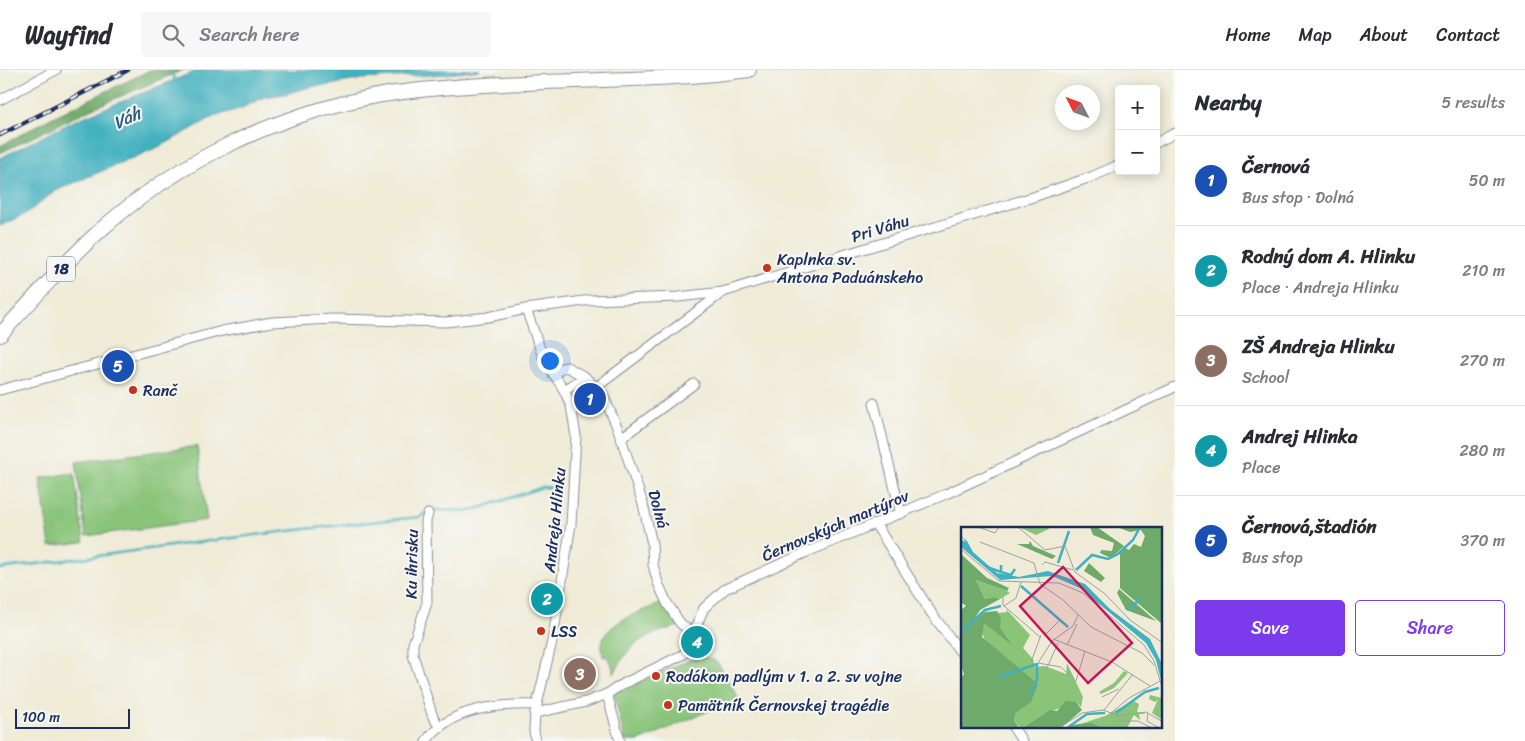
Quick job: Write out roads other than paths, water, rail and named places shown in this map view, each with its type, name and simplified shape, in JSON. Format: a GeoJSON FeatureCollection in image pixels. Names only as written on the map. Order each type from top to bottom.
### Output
{"type":"FeatureCollection","features":[{"type":"Feature","properties":{"kind":"main road","name":"18"},"geometry":{"type":"LineString","coordinates":[[0,335],[73,256],[127,209],[165,182],[204,158],[244,137],[276,124],[312,112],[371,97],[420,90],[710,74],[749,70]]}},
{"type":"Feature","properties":{"kind":"street"},"geometry":{"type":"LineString","coordinates":[[0,100],[56,70]]}},
{"type":"Feature","properties":{"kind":"street"},"geometry":{"type":"LineString","coordinates":[[1160,141],[1175,133]]}},
{"type":"Feature","properties":{"kind":"street","name":"Pri Váhu"},"geometry":{"type":"LineString","coordinates":[[0,390],[222,331],[272,322],[333,319],[446,322],[591,300],[678,297],[723,292],[1033,198],[1115,167]]}},
{"type":"Feature","properties":{"kind":"street"},"geometry":{"type":"LineString","coordinates":[[571,406],[723,292]]}},
{"type":"Feature","properties":{"kind":"street","name":"Andreja Hlinku"},"geometry":{"type":"LineString","coordinates":[[526,309],[543,357],[564,390],[571,406],[576,436],[572,524],[553,637],[536,709],[534,731],[536,741]]}},
{"type":"Feature","properties":{"kind":"street"},"geometry":{"type":"LineString","coordinates":[[553,374],[567,367],[584,377],[597,388]]}},
{"type":"Feature","properties":{"kind":"street"},"geometry":{"type":"LineString","coordinates":[[564,390],[584,377]]}},
{"type":"Feature","properties":{"kind":"street"},"geometry":{"type":"LineString","coordinates":[[621,438],[694,384]]}},
{"type":"Feature","properties":{"kind":"street","name":"Černovských martýrov"},"geometry":{"type":"LineString","coordinates":[[426,741],[444,723],[462,714],[483,708],[515,704],[536,709],[586,702],[608,694],[623,684],[684,654],[704,608],[725,589],[992,473],[1175,387]]}},
{"type":"Feature","properties":{"kind":"street","name":"Dolná"},"geometry":{"type":"LineString","coordinates":[[597,388],[603,395],[621,438],[643,504],[652,544],[653,565],[658,583],[680,622],[694,634]]}},
{"type":"Feature","properties":{"kind":"street"},"geometry":{"type":"LineString","coordinates":[[874,403],[900,514]]}},
{"type":"Feature","properties":{"kind":"street","name":"Ku ihrisku"},"geometry":{"type":"LineString","coordinates":[[428,514],[426,521],[426,603],[413,644],[413,654],[433,716],[440,727]]}},
{"type":"Feature","properties":{"kind":"street"},"geometry":{"type":"LineString","coordinates":[[876,525],[932,614],[961,653]]}},
{"type":"Feature","properties":{"kind":"street"},"geometry":{"type":"LineString","coordinates":[[608,694],[620,741]]}},
{"type":"Feature","properties":{"kind":"street"},"geometry":{"type":"LineString","coordinates":[[1014,728],[1022,741]]}},
{"type":"Feature","properties":{"kind":"water","name":"Váh"},"geometry":{"type":"Polygon","coordinates":[[[199,70],[480,70],[362,79],[314,86],[285,94],[264,97],[242,108],[213,117],[163,145],[55,191],[27,213],[0,226],[0,158],[76,120],[199,70]]]}},
{"type":"Feature","properties":{"kind":"waterway"},"geometry":{"type":"LineString","coordinates":[[170,70],[176,82]]}},
{"type":"Feature","properties":{"kind":"waterway"},"geometry":{"type":"LineString","coordinates":[[0,569],[262,534],[420,517],[434,510],[471,511],[543,487],[553,488],[555,492]]}},
{"type":"Feature","properties":{"kind":"railway"},"geometry":{"type":"LineString","coordinates":[[0,135],[128,70]]}},
{"type":"Feature","properties":{"kind":"place","name":"Kaplnka sv. Antona Paduánskeho"},"geometry":{"type":"Point","coordinates":[767,268]}},
{"type":"Feature","properties":{"kind":"place","name":"Černová,štadión"},"geometry":{"type":"Point","coordinates":[118,366]}},
{"type":"Feature","properties":{"kind":"place","name":"Ranč"},"geometry":{"type":"Point","coordinates":[133,390]}},
{"type":"Feature","properties":{"kind":"place","name":"Černová"},"geometry":{"type":"Point","coordinates":[590,399]}},
{"type":"Feature","properties":{"kind":"place","name":"Rodný dom A. Hlinku"},"geometry":{"type":"Point","coordinates":[547,599]}},
{"type":"Feature","properties":{"kind":"place","name":"LSS"},"geometry":{"type":"Point","coordinates":[541,631]}},
{"type":"Feature","properties":{"kind":"place","name":"Andrej Hlinka"},"geometry":{"type":"Point","coordinates":[697,642]}},
{"type":"Feature","properties":{"kind":"place","name":"ZŠ Andreja Hlinku"},"geometry":{"type":"Point","coordinates":[580,674]}},
{"type":"Feature","properties":{"kind":"place","name":"Rodákom padlým v 1. a 2. sv vojne"},"geometry":{"type":"Point","coordinates":[656,676]}},
{"type":"Feature","properties":{"kind":"place","name":"Pamätník Černovskej tragédie"},"geometry":{"type":"Point","coordinates":[668,705]}}]}
